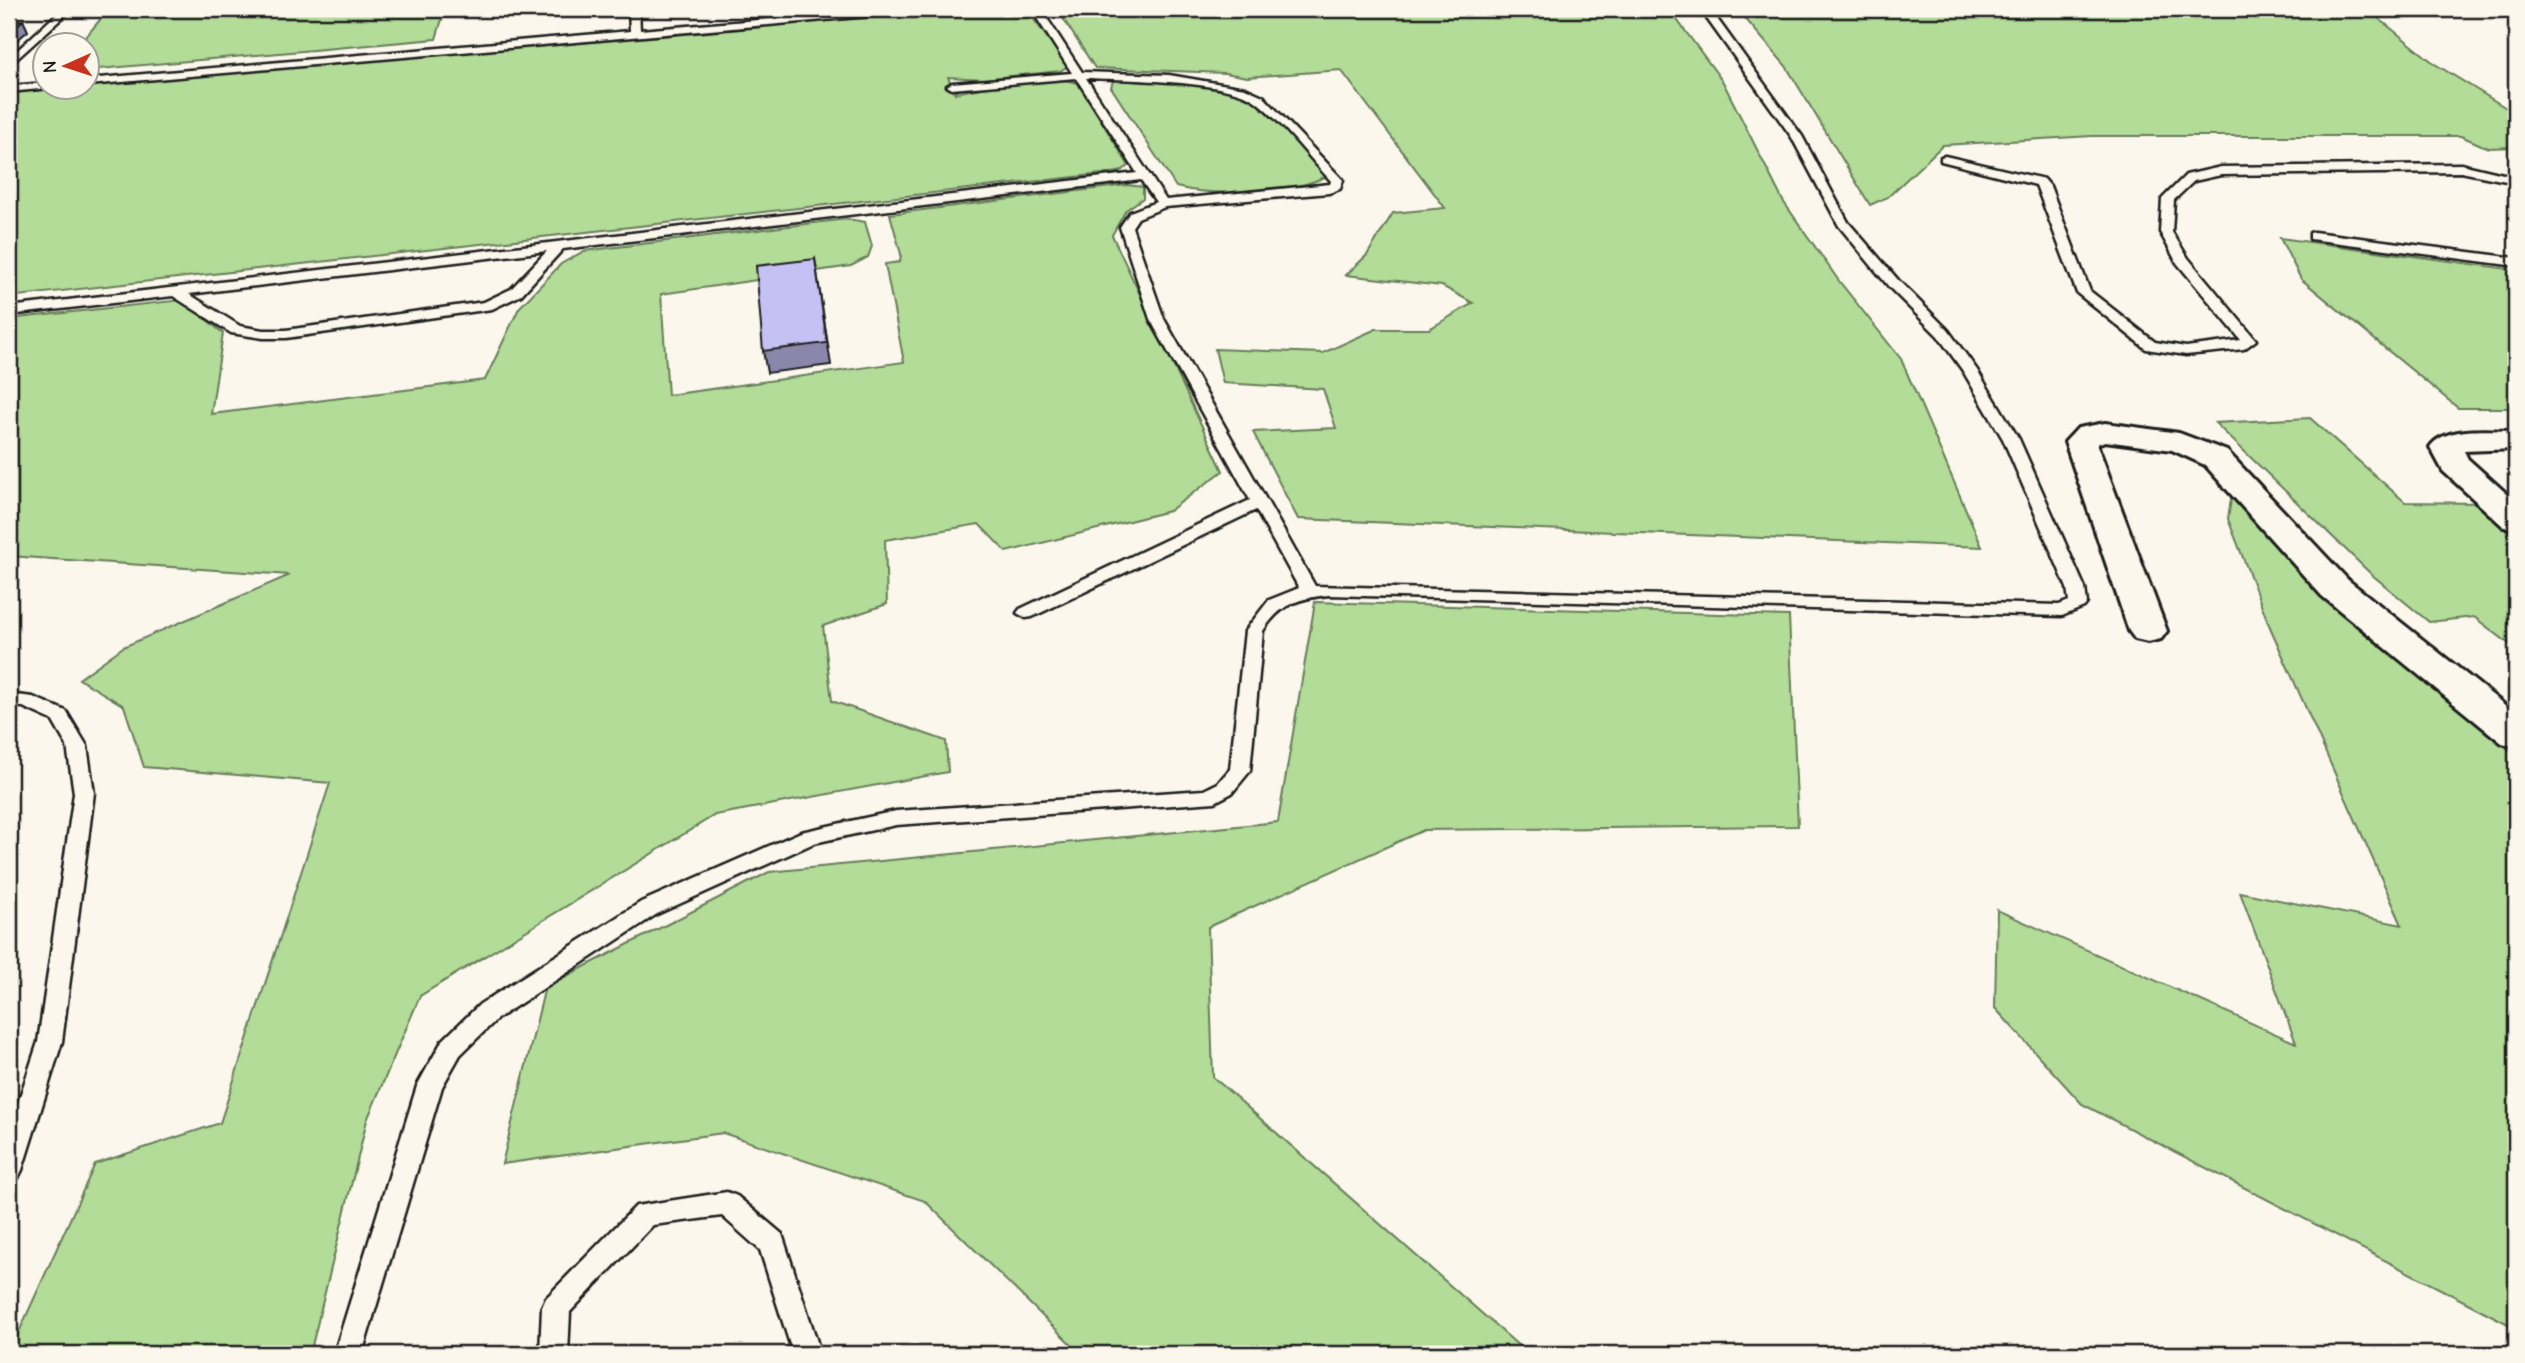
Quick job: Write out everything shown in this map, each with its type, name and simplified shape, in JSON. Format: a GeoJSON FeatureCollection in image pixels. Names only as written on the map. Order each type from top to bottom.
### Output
{"type":"FeatureCollection","features":[{"type":"Feature","properties":{"kind":"street"},"geometry":{"type":"LineString","coordinates":[[2148,631],[2081,442],[2089,435],[2105,432],[2179,442],[2216,458],[2335,588],[2516,734]]}},
{"type":"Feature","properties":{"kind":"street"},"geometry":{"type":"LineString","coordinates":[[2516,440],[2460,442],[2446,447],[2454,464],[2516,520]]}},
{"type":"Feature","properties":{"kind":"lane"},"geometry":{"type":"LineString","coordinates":[[9,63],[67,9]]}},
{"type":"Feature","properties":{"kind":"lane"},"geometry":{"type":"LineString","coordinates":[[634,9],[635,32]]}},
{"type":"Feature","properties":{"kind":"lane"},"geometry":{"type":"LineString","coordinates":[[102,81],[915,9]]}},
{"type":"Feature","properties":{"kind":"lane"},"geometry":{"type":"LineString","coordinates":[[1036,9],[1163,204]]}},
{"type":"Feature","properties":{"kind":"lane"},"geometry":{"type":"LineString","coordinates":[[348,1354],[430,1086],[451,1048],[489,1011],[649,908],[809,837],[896,818],[1208,797],[1225,788],[1240,771],[1254,631],[1265,611],[1279,600],[1309,591],[2062,611],[2078,603],[2076,588],[2011,439],[1970,370],[1943,333],[1894,284],[1843,223],[1796,136],[1705,9]]}},
{"type":"Feature","properties":{"kind":"lane"},"geometry":{"type":"LineString","coordinates":[[952,86],[1080,75],[1169,78],[1241,90],[1259,98],[1337,180],[1336,186],[1329,189],[1163,204],[1134,215],[1126,227],[1157,319],[1309,591]]}},
{"type":"Feature","properties":{"kind":"lane"},"geometry":{"type":"LineString","coordinates":[[9,89],[32,87]]}},
{"type":"Feature","properties":{"kind":"lane"},"geometry":{"type":"LineString","coordinates":[[1945,159],[2040,182],[2044,186],[2084,293],[2151,346],[2168,350],[2244,345],[2249,340],[2182,260],[2166,232],[2168,199],[2190,178],[2221,171],[2461,168],[2516,180]]}},
{"type":"Feature","properties":{"kind":"lane"},"geometry":{"type":"LineString","coordinates":[[9,311],[1145,176]]}},
{"type":"Feature","properties":{"kind":"lane"},"geometry":{"type":"LineString","coordinates":[[2314,236],[2516,262]]}},
{"type":"Feature","properties":{"kind":"lane"},"geometry":{"type":"LineString","coordinates":[[177,292],[236,330],[286,334],[487,306],[516,292],[558,247]]}},
{"type":"Feature","properties":{"kind":"lane"},"geometry":{"type":"LineString","coordinates":[[1026,613],[1260,502]]}},
{"type":"Feature","properties":{"kind":"lane"},"geometry":{"type":"LineString","coordinates":[[9,700],[26,701],[59,716],[77,746],[84,793],[50,1042],[9,1170]]}},
{"type":"Feature","properties":{"kind":"lane"},"geometry":{"type":"LineString","coordinates":[[554,1354],[556,1307],[646,1214],[727,1205],[772,1243],[807,1354]]}},
{"type":"Feature","properties":{"kind":"green space"},"geometry":{"type":"Polygon","coordinates":[[[109,9],[445,9],[436,39],[102,69],[102,32],[90,32],[109,9]]]}},
{"type":"Feature","properties":{"kind":"green space"},"geometry":{"type":"Polygon","coordinates":[[[946,9],[1026,9],[1068,66],[1060,71],[984,79],[948,77],[955,93],[1033,80],[1078,83],[1129,166],[1119,172],[9,297],[9,93],[32,91],[32,102],[102,102],[102,85],[946,9]]]}},
{"type":"Feature","properties":{"kind":"green space"},"geometry":{"type":"Polygon","coordinates":[[[1057,9],[1669,9],[1723,82],[1783,201],[1839,281],[1901,359],[1982,547],[1298,519],[1253,432],[1336,428],[1323,389],[1223,383],[1215,349],[1323,353],[1376,329],[1429,329],[1473,303],[1442,286],[1346,275],[1367,255],[1393,213],[1445,208],[1341,70],[1247,77],[1225,73],[1095,68],[1057,9]]]}},
{"type":"Feature","properties":{"kind":"green space"},"geometry":{"type":"Polygon","coordinates":[[[1737,9],[2367,9],[2435,64],[2516,114],[2516,147],[2488,148],[2461,136],[2092,136],[1943,145],[1888,197],[1870,205],[1786,66],[1737,9]]]}},
{"type":"Feature","properties":{"kind":"green space"},"geometry":{"type":"Polygon","coordinates":[[[1133,78],[1218,88],[1257,98],[1327,176],[1294,187],[1253,192],[1211,192],[1176,187],[1111,87],[1113,81],[1133,78]]]}},
{"type":"Feature","properties":{"kind":"green space"},"geometry":{"type":"Polygon","coordinates":[[[1127,185],[1143,187],[1143,198],[1126,210],[1112,235],[1223,471],[1169,511],[1006,552],[979,524],[885,540],[887,604],[823,626],[832,701],[946,741],[948,772],[715,815],[420,996],[367,1120],[310,1354],[9,1354],[95,1164],[220,1123],[330,783],[144,767],[124,706],[79,679],[123,647],[290,575],[9,556],[9,319],[182,300],[223,333],[211,414],[485,380],[519,308],[561,264],[584,251],[847,219],[865,222],[872,246],[868,257],[851,266],[661,294],[668,395],[904,362],[885,264],[900,262],[901,254],[890,214],[1127,185]]]}},
{"type":"Feature","properties":{"kind":"green space"},"geometry":{"type":"Polygon","coordinates":[[[2280,238],[2516,270],[2516,408],[2458,408],[2301,279],[2280,238]]]}},
{"type":"Feature","properties":{"kind":"green space"},"geometry":{"type":"Polygon","coordinates":[[[2310,418],[2405,502],[2482,503],[2516,533],[2516,649],[2474,617],[2429,622],[2371,574],[2215,423],[2310,418]]]}},
{"type":"Feature","properties":{"kind":"green space"},"geometry":{"type":"Polygon","coordinates":[[[2231,499],[2261,511],[2393,646],[2516,756],[2516,1328],[2082,1104],[1995,1008],[1997,910],[2296,1043],[2240,892],[2402,925],[2270,627],[2228,519],[2231,499]]]}},
{"type":"Feature","properties":{"kind":"green space"},"geometry":{"type":"Polygon","coordinates":[[[1315,602],[1789,616],[1798,826],[1424,830],[1208,927],[1213,1077],[1528,1354],[1081,1354],[925,1201],[723,1133],[502,1164],[545,987],[769,872],[1278,822],[1315,602]]]}},
{"type":"Feature","properties":{"kind":"building"},"geometry":{"type":"Polygon","coordinates":[[[23,20],[9,32],[9,21],[23,20]]]}},
{"type":"Feature","properties":{"kind":"building"},"geometry":{"type":"Polygon","coordinates":[[[815,259],[827,343],[763,351],[756,266],[815,259]]]}}]}
